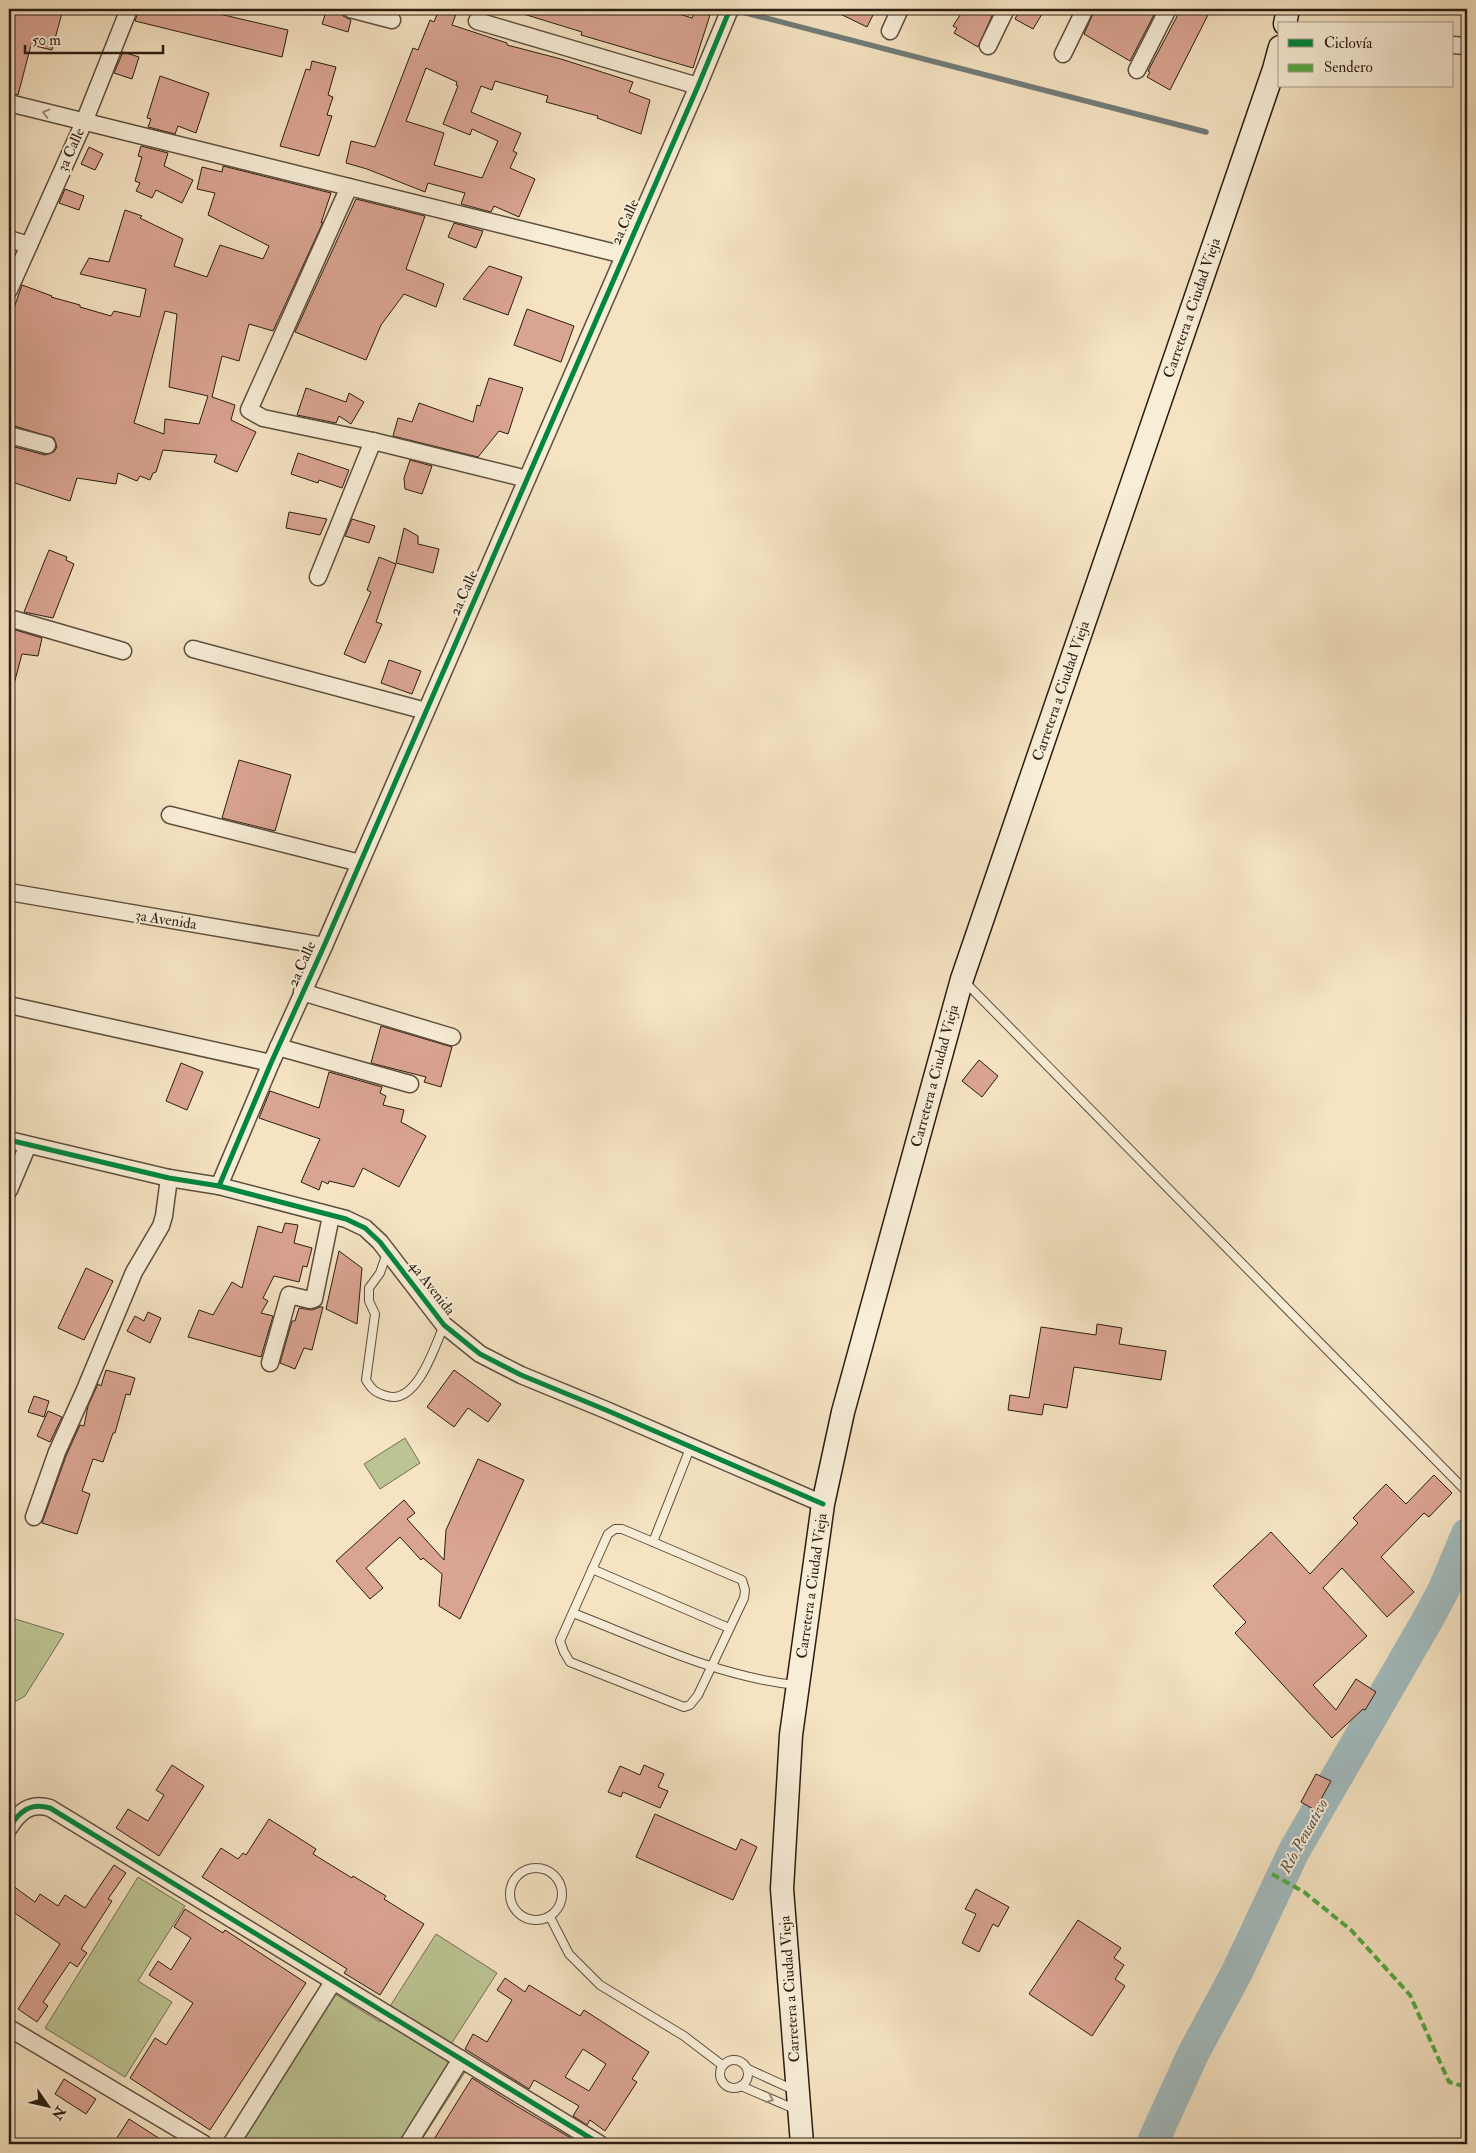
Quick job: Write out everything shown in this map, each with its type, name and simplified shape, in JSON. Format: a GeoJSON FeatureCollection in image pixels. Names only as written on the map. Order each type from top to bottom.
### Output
{"type":"FeatureCollection","features":[{"type":"Feature","properties":{"kind":"main road"},"geometry":{"type":"LineString","coordinates":[[1285,22],[1288,9]]}},
{"type":"Feature","properties":{"kind":"main road","name":"Carretera a Ciudad Vieja"},"geometry":{"type":"LineString","coordinates":[[802,2144],[782,1889],[791,1735],[823,1504],[843,1412],[962,979],[1278,53]]}},
{"type":"Feature","properties":{"kind":"street","name":"3a Calle"},"geometry":{"type":"LineString","coordinates":[[9,290],[84,122],[129,9]]}},
{"type":"Feature","properties":{"kind":"street"},"geometry":{"type":"LineString","coordinates":[[350,9],[392,20]]}},
{"type":"Feature","properties":{"kind":"street","name":"2a Calle"},"geometry":{"type":"LineString","coordinates":[[219,1186],[730,9]]}},
{"type":"Feature","properties":{"kind":"street"},"geometry":{"type":"LineString","coordinates":[[890,31],[900,9]]}},
{"type":"Feature","properties":{"kind":"street"},"geometry":{"type":"LineString","coordinates":[[988,46],[1006,9]]}},
{"type":"Feature","properties":{"kind":"street"},"geometry":{"type":"LineString","coordinates":[[1063,54],[1085,9]]}},
{"type":"Feature","properties":{"kind":"street"},"geometry":{"type":"LineString","coordinates":[[1137,70],[1168,9]]}},
{"type":"Feature","properties":{"kind":"street"},"geometry":{"type":"LineString","coordinates":[[477,21],[698,86]]}},
{"type":"Feature","properties":{"kind":"street"},"geometry":{"type":"LineString","coordinates":[[1454,45],[1467,46]]}},
{"type":"Feature","properties":{"kind":"street"},"geometry":{"type":"LineString","coordinates":[[9,103],[624,255]]}},
{"type":"Feature","properties":{"kind":"street"},"geometry":{"type":"LineString","coordinates":[[349,187],[249,410],[263,418],[373,441],[527,479]]}},
{"type":"Feature","properties":{"kind":"street"},"geometry":{"type":"LineString","coordinates":[[9,239],[29,245]]}},
{"type":"Feature","properties":{"kind":"street"},"geometry":{"type":"LineString","coordinates":[[9,435],[47,445]]}},
{"type":"Feature","properties":{"kind":"street"},"geometry":{"type":"LineString","coordinates":[[318,578],[373,441]]}},
{"type":"Feature","properties":{"kind":"street"},"geometry":{"type":"LineString","coordinates":[[9,618],[124,651]]}},
{"type":"Feature","properties":{"kind":"street"},"geometry":{"type":"LineString","coordinates":[[193,649],[426,711]]}},
{"type":"Feature","properties":{"kind":"street"},"geometry":{"type":"LineString","coordinates":[[170,815],[360,863]]}},
{"type":"Feature","properties":{"kind":"street","name":"3a Avenida"},"geometry":{"type":"LineString","coordinates":[[9,892],[324,946]]}},
{"type":"Feature","properties":{"kind":"street"},"geometry":{"type":"LineString","coordinates":[[302,992],[452,1037]]}},
{"type":"Feature","properties":{"kind":"street"},"geometry":{"type":"LineString","coordinates":[[9,1005],[271,1063]]}},
{"type":"Feature","properties":{"kind":"street"},"geometry":{"type":"LineString","coordinates":[[278,1047],[410,1084]]}},
{"type":"Feature","properties":{"kind":"street","name":"4a Avenida"},"geometry":{"type":"LineString","coordinates":[[9,1140],[169,1178],[219,1186],[346,1219],[365,1228],[388,1252],[444,1325],[480,1354],[521,1376],[691,1446],[823,1504]]}},
{"type":"Feature","properties":{"kind":"street"},"geometry":{"type":"LineString","coordinates":[[9,1190],[28,1145]]}},
{"type":"Feature","properties":{"kind":"street"},"geometry":{"type":"LineString","coordinates":[[34,1516],[57,1452],[134,1272],[161,1226],[169,1178]]}},
{"type":"Feature","properties":{"kind":"street"},"geometry":{"type":"LineString","coordinates":[[270,1364],[289,1295],[310,1300],[314,1299],[331,1216]]}},
{"type":"Feature","properties":{"kind":"street"},"geometry":{"type":"LineString","coordinates":[[9,1828],[18,1814],[24,1809],[38,1806],[50,1808],[600,2144]]}},
{"type":"Feature","properties":{"kind":"street"},"geometry":{"type":"LineString","coordinates":[[231,2144],[333,1982]]}},
{"type":"Feature","properties":{"kind":"street"},"geometry":{"type":"LineString","coordinates":[[9,2028],[204,2144]]}},
{"type":"Feature","properties":{"kind":"street"},"geometry":{"type":"LineString","coordinates":[[408,2144],[461,2059]]}},
{"type":"Feature","properties":{"kind":"lane"},"geometry":{"type":"LineString","coordinates":[[962,979],[1464,1489]]}},
{"type":"Feature","properties":{"kind":"lane"},"geometry":{"type":"LineString","coordinates":[[388,1252],[380,1273],[369,1288],[370,1302],[375,1314],[366,1380],[371,1389],[393,1397],[402,1396],[417,1383],[444,1325]]}},
{"type":"Feature","properties":{"kind":"lane"},"geometry":{"type":"LineString","coordinates":[[653,1542],[691,1446]]}},
{"type":"Feature","properties":{"kind":"lane"},"geometry":{"type":"LineString","coordinates":[[615,1529],[622,1529],[653,1542],[742,1580],[745,1590],[744,1598],[711,1667],[690,1705],[684,1707],[570,1662],[560,1641],[608,1534],[615,1529]]}},
{"type":"Feature","properties":{"kind":"lane"},"geometry":{"type":"LineString","coordinates":[[592,1569],[729,1628]]}},
{"type":"Feature","properties":{"kind":"lane"},"geometry":{"type":"LineString","coordinates":[[573,1613],[711,1667],[764,1682],[798,1685]]}},
{"type":"Feature","properties":{"kind":"lane"},"geometry":{"type":"LineString","coordinates":[[530,1868],[547,1869],[559,1880],[563,1896],[560,1904],[550,1917],[534,1920],[519,1914],[513,1907],[510,1891],[516,1876],[523,1871],[530,1868]]}},
{"type":"Feature","properties":{"kind":"lane"},"geometry":{"type":"LineString","coordinates":[[550,1917],[569,1954],[600,1985],[684,2036],[722,2065]]}},
{"type":"Feature","properties":{"kind":"lane"},"geometry":{"type":"LineString","coordinates":[[733,2059],[745,2064],[748,2069],[798,2102],[741,2086],[729,2087],[724,2084],[720,2072],[722,2065],[733,2059]]}},
{"type":"Feature","properties":{"kind":"lane"},"geometry":{"type":"LineString","coordinates":[[741,2086],[746,2082],[748,2069]]}},
{"type":"Feature","properties":{"kind":"green space"},"geometry":{"type":"Polygon","coordinates":[[[405,1438],[420,1463],[380,1489],[364,1464],[405,1438]]]}},
{"type":"Feature","properties":{"kind":"green space"},"geometry":{"type":"Polygon","coordinates":[[[9,1617],[64,1634],[25,1696],[9,1705],[9,1617]]]}},
{"type":"Feature","properties":{"kind":"green space"},"geometry":{"type":"Polygon","coordinates":[[[138,1877],[185,1906],[138,1981],[172,2002],[125,2077],[45,2028],[138,1877]]]}},
{"type":"Feature","properties":{"kind":"green space"},"geometry":{"type":"Polygon","coordinates":[[[436,1934],[497,1973],[442,2058],[465,2072],[419,2144],[234,2144],[332,1992],[380,2022],[436,1934]]]}},
{"type":"Feature","properties":{"kind":"building"},"geometry":{"type":"Polygon","coordinates":[[[9,9],[63,9],[52,50],[31,45],[18,95],[9,93],[9,9]]]}},
{"type":"Feature","properties":{"kind":"building"},"geometry":{"type":"Polygon","coordinates":[[[139,9],[198,9],[288,30],[282,57],[135,21],[139,9]]]}},
{"type":"Feature","properties":{"kind":"building"},"geometry":{"type":"Polygon","coordinates":[[[327,9],[340,10],[343,16],[351,20],[348,32],[322,24],[327,9]]]}},
{"type":"Feature","properties":{"kind":"building"},"geometry":{"type":"Polygon","coordinates":[[[439,9],[456,14],[452,25],[507,43],[507,45],[561,59],[633,82],[629,92],[650,100],[641,134],[597,118],[598,116],[546,102],[548,96],[495,81],[492,90],[481,86],[471,112],[521,133],[513,151],[517,153],[510,168],[535,179],[519,217],[494,206],[491,212],[461,204],[465,193],[428,183],[425,192],[367,169],[346,163],[351,141],[375,147],[413,48],[418,50],[430,20],[434,22],[439,9]],[[426,68],[406,121],[444,133],[434,165],[482,178],[498,141],[472,129],[470,135],[443,124],[458,86],[456,85],[457,82],[426,68]]]}},
{"type":"Feature","properties":{"kind":"building"},"geometry":{"type":"Polygon","coordinates":[[[518,9],[663,9],[692,18],[695,11],[710,15],[693,68],[581,35],[582,32],[517,12],[518,9]]]}},
{"type":"Feature","properties":{"kind":"building"},"geometry":{"type":"Polygon","coordinates":[[[830,9],[876,9],[867,27],[830,9]]]}},
{"type":"Feature","properties":{"kind":"building"},"geometry":{"type":"Polygon","coordinates":[[[964,9],[995,9],[978,47],[954,33],[957,28],[953,26],[964,9]]]}},
{"type":"Feature","properties":{"kind":"building"},"geometry":{"type":"Polygon","coordinates":[[[1020,9],[1045,9],[1033,29],[1015,19],[1020,9]]]}},
{"type":"Feature","properties":{"kind":"building"},"geometry":{"type":"Polygon","coordinates":[[[1095,9],[1157,9],[1130,61],[1084,34],[1095,9]]]}},
{"type":"Feature","properties":{"kind":"building"},"geometry":{"type":"Polygon","coordinates":[[[1181,9],[1211,9],[1170,90],[1147,77],[1150,72],[1148,71],[1181,9]]]}},
{"type":"Feature","properties":{"kind":"building"},"geometry":{"type":"Polygon","coordinates":[[[123,52],[139,57],[132,79],[114,73],[123,52]]]}},
{"type":"Feature","properties":{"kind":"building"},"geometry":{"type":"Polygon","coordinates":[[[312,61],[336,67],[328,95],[333,97],[327,115],[332,116],[319,156],[280,146],[306,69],[310,70],[312,61]]]}},
{"type":"Feature","properties":{"kind":"building"},"geometry":{"type":"Polygon","coordinates":[[[160,76],[209,93],[196,133],[178,126],[175,134],[148,127],[151,119],[147,118],[160,76]]]}},
{"type":"Feature","properties":{"kind":"building"},"geometry":{"type":"Polygon","coordinates":[[[141,146],[168,153],[164,166],[193,180],[182,203],[156,190],[152,198],[136,191],[140,183],[135,181],[142,157],[138,156],[141,146]]]}},
{"type":"Feature","properties":{"kind":"building"},"geometry":{"type":"Polygon","coordinates":[[[89,147],[103,154],[95,170],[81,164],[89,147]]]}},
{"type":"Feature","properties":{"kind":"building"},"geometry":{"type":"Polygon","coordinates":[[[223,166],[331,193],[321,223],[323,222],[273,331],[249,324],[239,361],[222,356],[212,397],[235,405],[231,420],[256,432],[237,472],[214,462],[217,455],[163,450],[156,472],[153,473],[150,480],[140,476],[137,481],[118,473],[116,484],[77,478],[70,501],[9,481],[9,458],[11,459],[15,447],[45,455],[54,452],[57,447],[54,438],[11,425],[13,420],[9,419],[9,322],[22,285],[51,297],[111,316],[114,311],[140,317],[146,289],[80,274],[89,258],[109,262],[125,210],[142,216],[140,218],[183,239],[174,266],[207,277],[220,245],[263,259],[269,246],[208,215],[215,193],[197,189],[202,167],[222,172],[223,166]],[[165,311],[134,423],[164,434],[165,419],[199,424],[208,396],[169,387],[177,314],[165,311]]]}},
{"type":"Feature","properties":{"kind":"building"},"geometry":{"type":"Polygon","coordinates":[[[65,189],[84,196],[79,210],[59,203],[65,189]]]}},
{"type":"Feature","properties":{"kind":"building"},"geometry":{"type":"Polygon","coordinates":[[[356,199],[425,216],[406,269],[444,284],[436,307],[404,294],[381,325],[366,360],[295,332],[356,199]]]}},
{"type":"Feature","properties":{"kind":"building"},"geometry":{"type":"Polygon","coordinates":[[[454,223],[483,231],[476,248],[448,237],[454,223]]]}},
{"type":"Feature","properties":{"kind":"building"},"geometry":{"type":"Polygon","coordinates":[[[489,266],[522,277],[508,315],[463,299],[489,266]]]}},
{"type":"Feature","properties":{"kind":"building"},"geometry":{"type":"Polygon","coordinates":[[[527,309],[574,326],[561,362],[514,345],[527,309]]]}},
{"type":"Feature","properties":{"kind":"building"},"geometry":{"type":"Polygon","coordinates":[[[489,378],[523,388],[508,434],[499,431],[478,457],[393,436],[398,418],[412,422],[419,403],[473,422],[477,405],[480,406],[489,378]]]}},
{"type":"Feature","properties":{"kind":"building"},"geometry":{"type":"Polygon","coordinates":[[[306,388],[346,402],[349,393],[364,402],[351,424],[339,416],[336,423],[297,415],[306,388]]]}},
{"type":"Feature","properties":{"kind":"building"},"geometry":{"type":"Polygon","coordinates":[[[298,453],[349,470],[342,488],[319,480],[318,483],[291,474],[298,453]]]}},
{"type":"Feature","properties":{"kind":"building"},"geometry":{"type":"Polygon","coordinates":[[[410,460],[432,466],[422,494],[405,489],[404,478],[410,460]]]}},
{"type":"Feature","properties":{"kind":"building"},"geometry":{"type":"Polygon","coordinates":[[[289,512],[327,519],[320,535],[286,528],[289,512]]]}},
{"type":"Feature","properties":{"kind":"building"},"geometry":{"type":"Polygon","coordinates":[[[352,519],[375,526],[369,543],[345,536],[352,519]]]}},
{"type":"Feature","properties":{"kind":"building"},"geometry":{"type":"Polygon","coordinates":[[[404,528],[418,536],[418,544],[439,549],[433,573],[396,563],[404,528]]]}},
{"type":"Feature","properties":{"kind":"building"},"geometry":{"type":"Polygon","coordinates":[[[49,550],[67,557],[66,560],[74,564],[53,618],[24,612],[49,550]]]}},
{"type":"Feature","properties":{"kind":"building"},"geometry":{"type":"Polygon","coordinates":[[[379,557],[396,564],[376,622],[382,624],[365,663],[344,654],[371,592],[367,590],[379,557]]]}},
{"type":"Feature","properties":{"kind":"building"},"geometry":{"type":"Polygon","coordinates":[[[9,628],[42,638],[38,656],[22,654],[14,684],[9,683],[9,628]]]}},
{"type":"Feature","properties":{"kind":"building"},"geometry":{"type":"Polygon","coordinates":[[[389,660],[421,671],[412,694],[381,683],[389,660]]]}},
{"type":"Feature","properties":{"kind":"building"},"geometry":{"type":"Polygon","coordinates":[[[239,760],[291,775],[275,831],[222,818],[239,760]]]}},
{"type":"Feature","properties":{"kind":"building"},"geometry":{"type":"Polygon","coordinates":[[[381,1026],[452,1047],[441,1087],[424,1082],[426,1077],[371,1063],[381,1026]]]}},
{"type":"Feature","properties":{"kind":"building"},"geometry":{"type":"Polygon","coordinates":[[[979,1060],[998,1076],[982,1097],[962,1081],[979,1060]]]}},
{"type":"Feature","properties":{"kind":"building"},"geometry":{"type":"Polygon","coordinates":[[[181,1063],[203,1072],[187,1110],[166,1101],[181,1063]]]}},
{"type":"Feature","properties":{"kind":"building"},"geometry":{"type":"Polygon","coordinates":[[[329,1072],[382,1087],[380,1093],[386,1096],[383,1105],[404,1110],[401,1122],[426,1136],[399,1187],[363,1168],[354,1187],[329,1181],[328,1184],[322,1181],[319,1190],[301,1182],[320,1139],[259,1118],[270,1091],[319,1108],[329,1072]]]}},
{"type":"Feature","properties":{"kind":"building"},"geometry":{"type":"Polygon","coordinates":[[[285,1223],[298,1225],[294,1243],[312,1248],[307,1267],[303,1266],[299,1282],[274,1276],[263,1298],[268,1301],[261,1313],[273,1316],[261,1357],[188,1337],[199,1310],[213,1315],[232,1282],[242,1288],[258,1226],[282,1233],[285,1223]]]}},
{"type":"Feature","properties":{"kind":"building"},"geometry":{"type":"Polygon","coordinates":[[[339,1251],[362,1268],[357,1324],[326,1309],[339,1251]]]}},
{"type":"Feature","properties":{"kind":"building"},"geometry":{"type":"Polygon","coordinates":[[[86,1268],[113,1281],[84,1340],[58,1328],[86,1268]]]}},
{"type":"Feature","properties":{"kind":"building"},"geometry":{"type":"Polygon","coordinates":[[[323,1307],[312,1350],[304,1348],[295,1369],[280,1363],[292,1321],[295,1321],[299,1308],[312,1310],[323,1307]]]}},
{"type":"Feature","properties":{"kind":"building"},"geometry":{"type":"Polygon","coordinates":[[[148,1312],[161,1318],[150,1343],[127,1331],[135,1316],[144,1321],[148,1312]]]}},
{"type":"Feature","properties":{"kind":"building"},"geometry":{"type":"Polygon","coordinates":[[[1097,1324],[1122,1328],[1119,1344],[1166,1351],[1161,1380],[1074,1367],[1067,1408],[1044,1404],[1042,1415],[1008,1410],[1010,1395],[1029,1398],[1041,1327],[1096,1335],[1097,1324]]]}},
{"type":"Feature","properties":{"kind":"building"},"geometry":{"type":"Polygon","coordinates":[[[106,1370],[135,1378],[130,1395],[126,1394],[115,1433],[113,1433],[103,1462],[93,1459],[82,1491],[90,1494],[77,1534],[42,1523],[66,1456],[80,1425],[84,1426],[88,1406],[98,1384],[101,1386],[106,1370]]]}},
{"type":"Feature","properties":{"kind":"building"},"geometry":{"type":"Polygon","coordinates":[[[454,1370],[501,1404],[488,1422],[468,1408],[454,1427],[427,1407],[454,1370]]]}},
{"type":"Feature","properties":{"kind":"building"},"geometry":{"type":"Polygon","coordinates":[[[34,1396],[49,1401],[44,1417],[28,1412],[34,1396]]]}},
{"type":"Feature","properties":{"kind":"building"},"geometry":{"type":"Polygon","coordinates":[[[48,1411],[62,1417],[50,1442],[37,1436],[48,1411]]]}},
{"type":"Feature","properties":{"kind":"building"},"geometry":{"type":"Polygon","coordinates":[[[478,1459],[524,1480],[460,1619],[439,1606],[442,1574],[423,1558],[421,1560],[400,1537],[366,1568],[383,1588],[370,1599],[336,1561],[404,1500],[415,1513],[407,1519],[444,1560],[446,1530],[478,1459]]]}},
{"type":"Feature","properties":{"kind":"building"},"geometry":{"type":"Polygon","coordinates":[[[1434,1475],[1452,1493],[1429,1517],[1424,1513],[1381,1557],[1414,1592],[1387,1617],[1342,1568],[1323,1588],[1367,1636],[1313,1685],[1336,1710],[1356,1679],[1376,1692],[1365,1710],[1363,1709],[1332,1738],[1235,1633],[1246,1622],[1213,1586],[1271,1532],[1310,1574],[1358,1523],[1353,1518],[1386,1484],[1406,1504],[1434,1475]]]}},
{"type":"Feature","properties":{"kind":"building"},"geometry":{"type":"Polygon","coordinates":[[[172,1765],[204,1786],[159,1856],[116,1828],[128,1809],[148,1821],[164,1795],[156,1790],[172,1765]]]}},
{"type":"Feature","properties":{"kind":"building"},"geometry":{"type":"Polygon","coordinates":[[[644,1765],[664,1774],[658,1787],[668,1791],[660,1808],[623,1792],[621,1797],[608,1792],[620,1766],[640,1775],[644,1765]]]}},
{"type":"Feature","properties":{"kind":"building"},"geometry":{"type":"Polygon","coordinates":[[[1316,1774],[1331,1781],[1315,1810],[1301,1802],[1316,1774]]]}},
{"type":"Feature","properties":{"kind":"building"},"geometry":{"type":"Polygon","coordinates":[[[655,1814],[736,1850],[741,1839],[757,1847],[733,1900],[636,1857],[655,1814]]]}},
{"type":"Feature","properties":{"kind":"building"},"geometry":{"type":"Polygon","coordinates":[[[269,1819],[316,1849],[313,1854],[386,1896],[384,1899],[424,1924],[380,1995],[344,1973],[347,1969],[202,1877],[221,1848],[238,1859],[243,1853],[246,1855],[269,1819]]]}},
{"type":"Feature","properties":{"kind":"building"},"geometry":{"type":"Polygon","coordinates":[[[114,1865],[126,1873],[108,1899],[112,1901],[81,1949],[87,1953],[77,1967],[70,1962],[43,2002],[48,2006],[37,2022],[18,2009],[60,1944],[9,1909],[9,1883],[35,1902],[40,1894],[58,1906],[65,1895],[85,1908],[114,1865]]]}},
{"type":"Feature","properties":{"kind":"building"},"geometry":{"type":"Polygon","coordinates":[[[976,1889],[1009,1907],[998,1927],[993,1924],[979,1952],[962,1943],[976,1914],[965,1909],[976,1889]]]}},
{"type":"Feature","properties":{"kind":"building"},"geometry":{"type":"Polygon","coordinates":[[[185,1909],[223,1933],[225,1930],[306,1983],[210,2130],[130,2078],[155,2038],[166,2045],[193,2003],[149,1975],[158,1961],[171,1970],[191,1938],[174,1927],[185,1909]]]}},
{"type":"Feature","properties":{"kind":"building"},"geometry":{"type":"Polygon","coordinates":[[[1078,1920],[1121,1948],[1114,1958],[1124,1965],[1115,1979],[1125,1986],[1092,2036],[1029,1994],[1078,1920]]]}},
{"type":"Feature","properties":{"kind":"building"},"geometry":{"type":"Polygon","coordinates":[[[505,1978],[525,1992],[529,1985],[580,2016],[584,2010],[649,2052],[632,2079],[637,2082],[605,2131],[590,2120],[587,2125],[573,2116],[579,2106],[534,2080],[529,2089],[465,2049],[473,2034],[487,2042],[512,2000],[497,1990],[505,1978]],[[583,2049],[565,2077],[589,2091],[606,2064],[583,2049]]]}},
{"type":"Feature","properties":{"kind":"building"},"geometry":{"type":"Polygon","coordinates":[[[472,2078],[518,2107],[581,2144],[431,2144],[472,2078]]]}},
{"type":"Feature","properties":{"kind":"building"},"geometry":{"type":"Polygon","coordinates":[[[64,2079],[96,2099],[86,2114],[55,2094],[64,2079]]]}},
{"type":"Feature","properties":{"kind":"building"},"geometry":{"type":"Polygon","coordinates":[[[129,2119],[168,2144],[113,2144],[129,2119]]]}},
{"type":"Feature","properties":{"kind":"waterway"},"geometry":{"type":"LineString","coordinates":[[731,9],[1206,132]]}},
{"type":"Feature","properties":{"kind":"waterway","name":"Río Pensativo"},"geometry":{"type":"LineString","coordinates":[[1152,2144],[1193,2054],[1237,1972],[1294,1851],[1428,1619],[1444,1589],[1467,1534]]}},
{"type":"Feature","properties":{"kind":"marked path"},"geometry":{"type":"LineString","coordinates":[[1464,1489],[1467,1492]]}},
{"type":"Feature","properties":{"kind":"marked path"},"geometry":{"type":"LineString","coordinates":[[1272,1874],[1304,1892],[1351,1930],[1410,1995],[1449,2082],[1467,2087]]}},
{"type":"Feature","properties":{"kind":"cycle path"},"geometry":{"type":"LineString","coordinates":[[219,1186],[730,9]]}},
{"type":"Feature","properties":{"kind":"cycle path"},"geometry":{"type":"LineString","coordinates":[[9,1140],[169,1178],[219,1186],[346,1219],[365,1228],[380,1242],[444,1325],[480,1354],[521,1375],[823,1504]]}},
{"type":"Feature","properties":{"kind":"cycle path"},"geometry":{"type":"LineString","coordinates":[[9,1828],[21,1813],[31,1807],[43,1806],[50,1808],[600,2144]]}}]}
